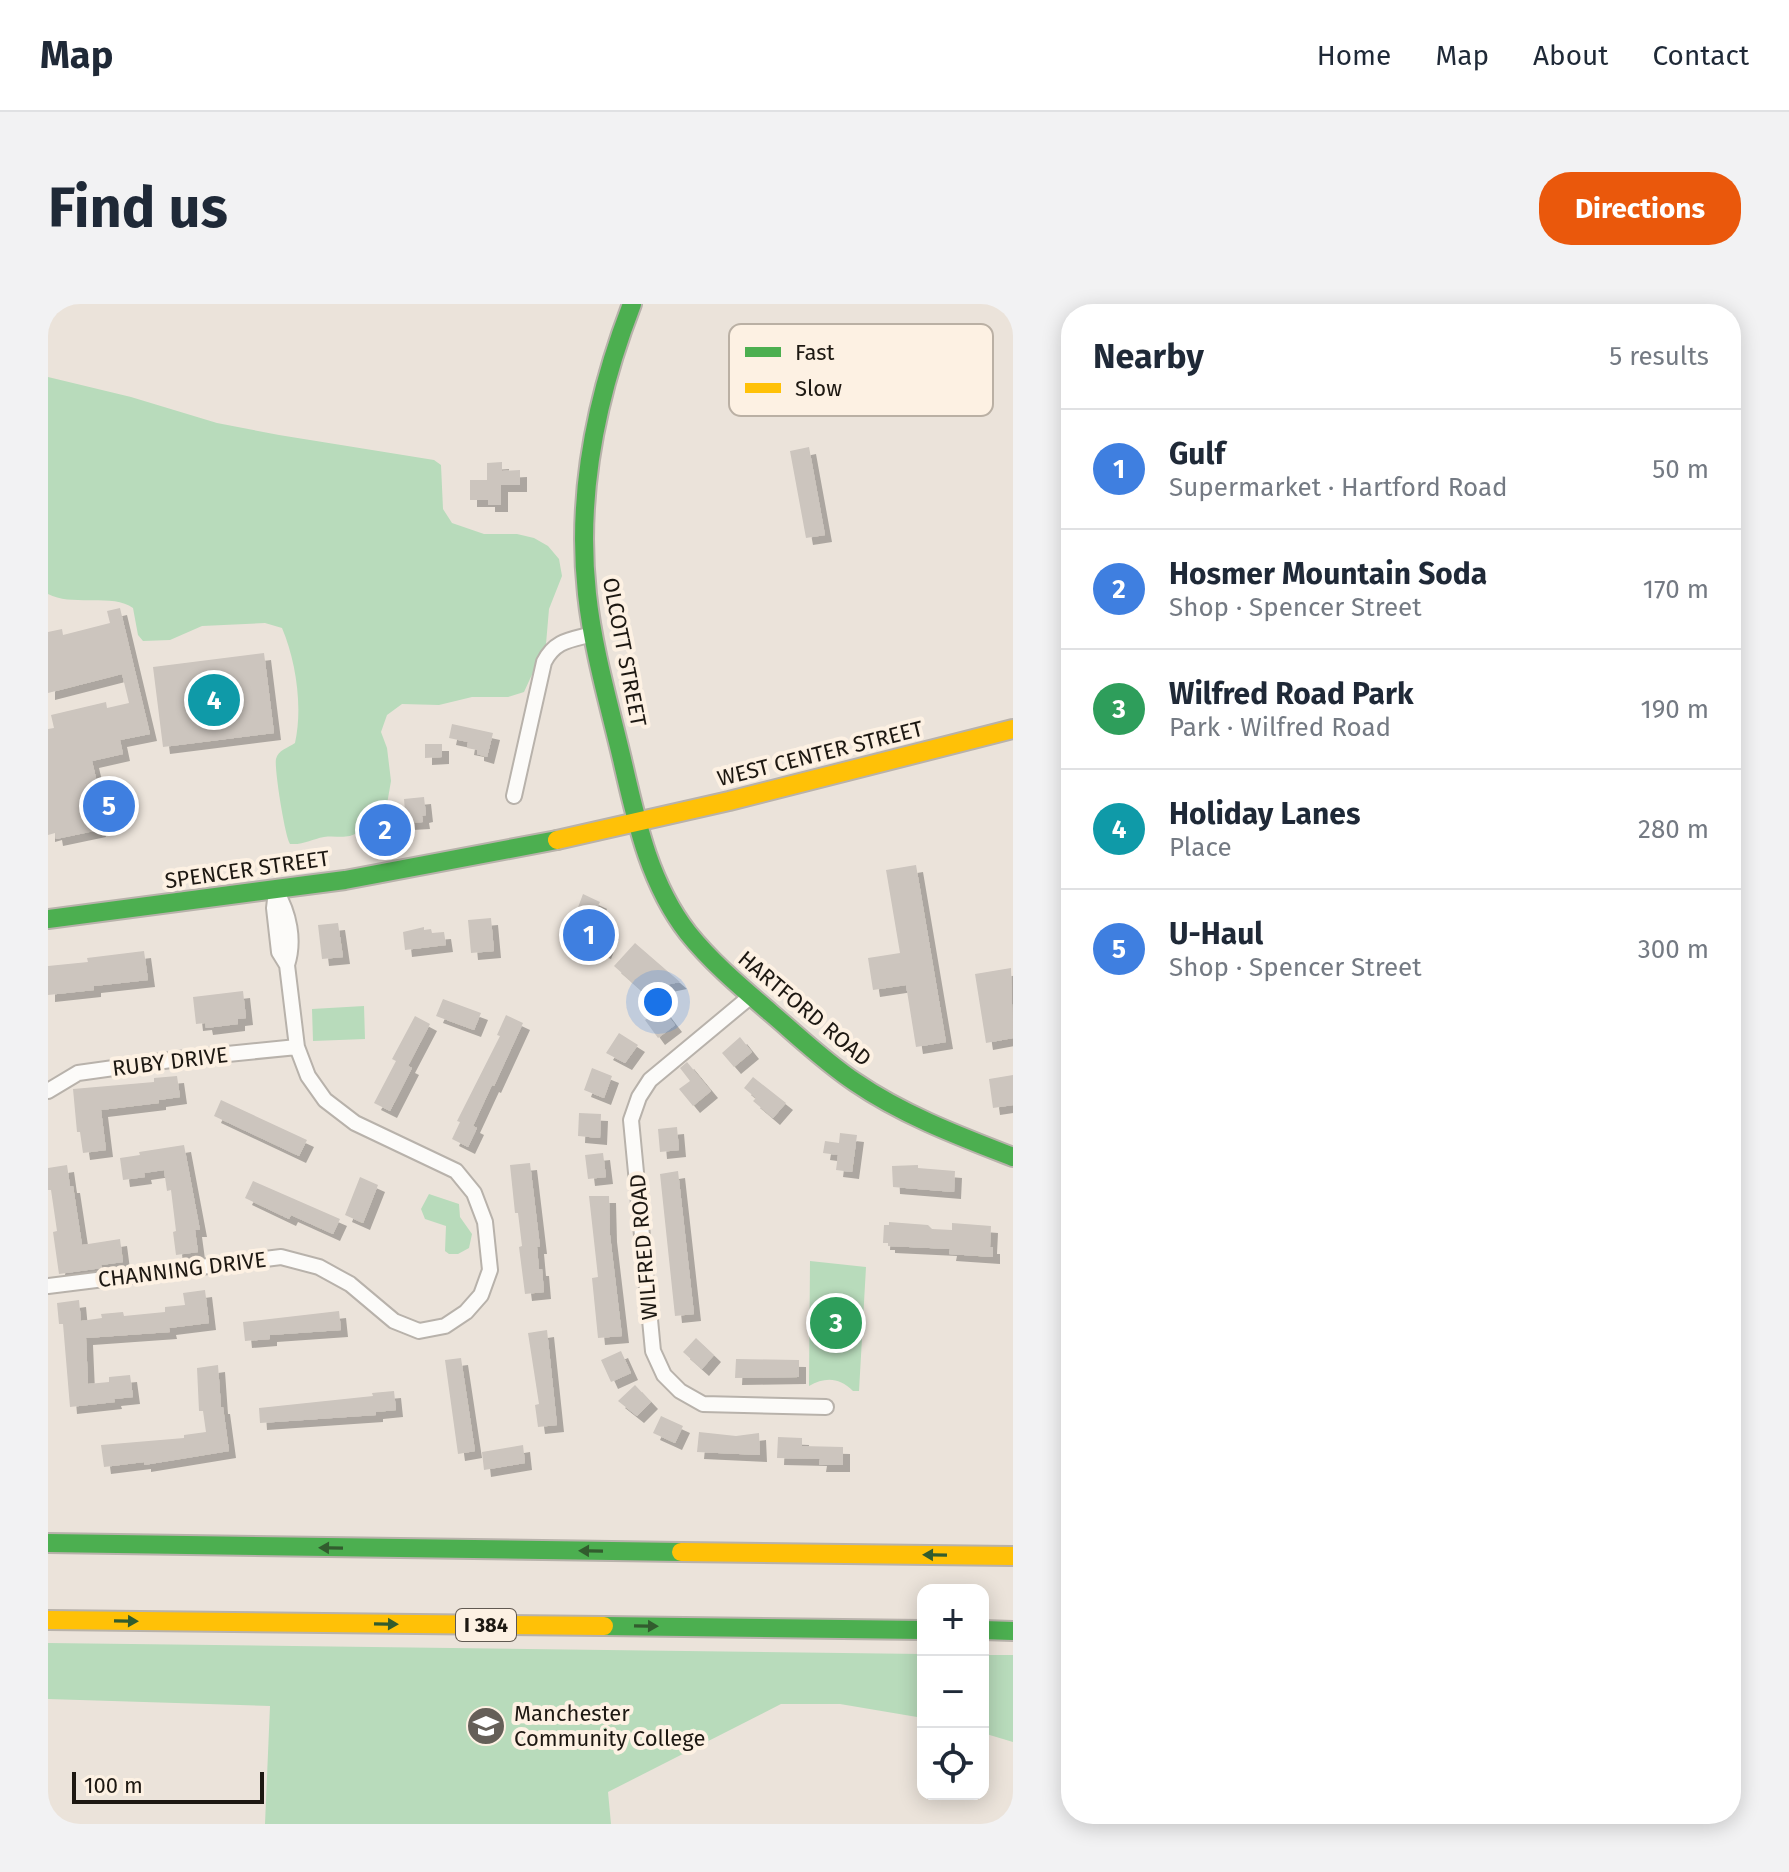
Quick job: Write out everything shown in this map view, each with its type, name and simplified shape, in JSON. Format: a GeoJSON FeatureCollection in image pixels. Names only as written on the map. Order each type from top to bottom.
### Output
{"type":"FeatureCollection","features":[{"type":"Feature","properties":{"kind":"main road","name":"OLCOTT STREET"},"geometry":{"type":"LineString","coordinates":[[632,304],[606,372],[592,431],[584,522],[585,577],[593,634],[639,821]]}},
{"type":"Feature","properties":{"kind":"main road","name":"WEST CENTER STREET"},"geometry":{"type":"LineString","coordinates":[[639,821],[1013,729]]}},
{"type":"Feature","properties":{"kind":"main road","name":"SPENCER STREET"},"geometry":{"type":"LineString","coordinates":[[48,919],[276,891],[566,839],[639,821]]}},
{"type":"Feature","properties":{"kind":"main road","name":"HARTFORD ROAD"},"geometry":{"type":"LineString","coordinates":[[639,821],[650,861],[686,931],[751,996],[864,1089],[926,1122],[1013,1157]]}},
{"type":"Feature","properties":{"kind":"main road"},"geometry":{"type":"LineString","coordinates":[[48,1543],[1013,1556]]}},
{"type":"Feature","properties":{"kind":"main road"},"geometry":{"type":"LineString","coordinates":[[48,1556],[150,1556],[265,1547]]}},
{"type":"Feature","properties":{"kind":"main road","name":"I 384"},"geometry":{"type":"LineString","coordinates":[[48,1620],[917,1630]]}},
{"type":"Feature","properties":{"kind":"main road"},"geometry":{"type":"LineString","coordinates":[[989,1630],[1013,1631]]}},
{"type":"Feature","properties":{"kind":"street"},"geometry":{"type":"LineString","coordinates":[[514,796],[544,662],[551,649],[593,634]]}},
{"type":"Feature","properties":{"kind":"street","name":"CHANNING DRIVE"},"geometry":{"type":"LineString","coordinates":[[48,1286],[281,1257],[319,1267],[350,1284],[394,1321],[419,1331],[445,1326],[466,1312],[481,1295],[490,1270],[485,1222],[474,1193],[456,1171],[355,1123],[325,1100],[308,1076],[297,1047],[287,965],[279,952],[274,908],[276,891]]}},
{"type":"Feature","properties":{"kind":"street","name":"WILFRED ROAD"},"geometry":{"type":"LineString","coordinates":[[751,996],[650,1080],[639,1097],[631,1120],[653,1351],[664,1375],[680,1391],[703,1404],[826,1407]]}},
{"type":"Feature","properties":{"kind":"street","name":"RUBY DRIVE"},"geometry":{"type":"LineString","coordinates":[[48,1091],[78,1073],[297,1047]]}},
{"type":"Feature","properties":{"kind":"green space"},"geometry":{"type":"Polygon","coordinates":[[[48,377],[131,397],[217,423],[434,460],[441,465],[443,509],[452,523],[484,534],[517,534],[534,538],[548,546],[559,559],[562,576],[549,609],[546,644],[524,692],[508,697],[472,697],[439,705],[402,704],[387,715],[381,732],[387,748],[391,781],[383,812],[367,818],[358,832],[350,836],[324,837],[290,844],[280,802],[276,759],[281,751],[295,743],[298,699],[291,655],[282,628],[265,623],[202,626],[170,640],[143,641],[138,635],[133,608],[125,604],[104,600],[69,600],[48,594],[48,377]]]}},
{"type":"Feature","properties":{"kind":"green space"},"geometry":{"type":"Polygon","coordinates":[[[364,1006],[365,1039],[313,1041],[312,1009],[364,1006]]]}},
{"type":"Feature","properties":{"kind":"green space"},"geometry":{"type":"Polygon","coordinates":[[[429,1194],[459,1204],[460,1217],[472,1234],[469,1248],[458,1254],[445,1251],[446,1226],[425,1219],[421,1209],[429,1194]]]}},
{"type":"Feature","properties":{"kind":"green space"},"geometry":{"type":"Polygon","coordinates":[[[810,1261],[866,1267],[859,1391],[832,1380],[809,1386],[810,1261]]]}},
{"type":"Feature","properties":{"kind":"green space"},"geometry":{"type":"Polygon","coordinates":[[[48,1643],[917,1654],[917,1717],[840,1704],[781,1704],[608,1792],[611,1824],[265,1824],[270,1706],[48,1699],[48,1643]]]}},
{"type":"Feature","properties":{"kind":"green space"},"geometry":{"type":"Polygon","coordinates":[[[989,1655],[1013,1655],[1013,1742],[989,1735],[989,1655]]]}},
{"type":"Feature","properties":{"kind":"building"},"geometry":{"type":"Polygon","coordinates":[[[809,447],[825,535],[806,538],[790,451],[809,447]]]}},
{"type":"Feature","properties":{"kind":"building"},"geometry":{"type":"Polygon","coordinates":[[[502,462],[502,471],[520,470],[520,485],[501,485],[501,505],[488,505],[488,500],[470,500],[470,480],[487,480],[487,463],[502,462]]]}},
{"type":"Feature","properties":{"kind":"building"},"geometry":{"type":"Polygon","coordinates":[[[120,608],[150,734],[120,740],[123,754],[92,761],[106,821],[97,823],[99,830],[56,839],[55,833],[48,835],[48,729],[54,728],[51,715],[106,702],[107,708],[129,703],[122,674],[48,693],[48,632],[62,629],[63,635],[110,623],[107,611],[120,608]]]}},
{"type":"Feature","properties":{"kind":"building"},"geometry":{"type":"Polygon","coordinates":[[[264,653],[274,733],[163,747],[153,667],[264,653]]]}},
{"type":"Feature","properties":{"kind":"building"},"geometry":{"type":"Polygon","coordinates":[[[452,724],[493,733],[487,757],[467,748],[468,742],[449,738],[452,724]]]}},
{"type":"Feature","properties":{"kind":"building"},"geometry":{"type":"Polygon","coordinates":[[[425,744],[442,744],[442,757],[425,758],[425,744]]]}},
{"type":"Feature","properties":{"kind":"building"},"geometry":{"type":"Polygon","coordinates":[[[424,797],[426,815],[422,816],[423,822],[406,823],[404,799],[424,797]]]}},
{"type":"Feature","properties":{"kind":"building"},"geometry":{"type":"Polygon","coordinates":[[[400,823],[401,835],[369,837],[368,826],[400,823]]]}},
{"type":"Feature","properties":{"kind":"building"},"geometry":{"type":"Polygon","coordinates":[[[916,865],[946,1042],[916,1047],[906,985],[873,990],[868,958],[900,953],[886,870],[916,865]]]}},
{"type":"Feature","properties":{"kind":"building"},"geometry":{"type":"Polygon","coordinates":[[[583,894],[600,902],[589,923],[612,932],[604,952],[567,937],[583,894]]]}},
{"type":"Feature","properties":{"kind":"building"},"geometry":{"type":"Polygon","coordinates":[[[491,918],[494,951],[471,953],[468,920],[491,918]]]}},
{"type":"Feature","properties":{"kind":"building"},"geometry":{"type":"Polygon","coordinates":[[[338,923],[343,957],[322,959],[318,925],[338,923]]]}},
{"type":"Feature","properties":{"kind":"building"},"geometry":{"type":"Polygon","coordinates":[[[424,927],[424,930],[431,929],[432,933],[444,932],[446,945],[405,950],[403,932],[424,927]]]}},
{"type":"Feature","properties":{"kind":"building"},"geometry":{"type":"Polygon","coordinates":[[[635,943],[680,982],[641,990],[614,966],[635,943]]]}},
{"type":"Feature","properties":{"kind":"building"},"geometry":{"type":"Polygon","coordinates":[[[144,951],[148,980],[48,995],[48,966],[144,951]]]}},
{"type":"Feature","properties":{"kind":"building"},"geometry":{"type":"Polygon","coordinates":[[[1011,968],[1013,1038],[986,1043],[975,974],[1011,968]]]}},
{"type":"Feature","properties":{"kind":"building"},"geometry":{"type":"Polygon","coordinates":[[[243,991],[246,1018],[238,1019],[238,1024],[206,1028],[205,1023],[196,1024],[193,997],[243,991]]]}},
{"type":"Feature","properties":{"kind":"building"},"geometry":{"type":"Polygon","coordinates":[[[443,999],[481,1013],[474,1030],[436,1016],[443,999]]]}},
{"type":"Feature","properties":{"kind":"building"},"geometry":{"type":"Polygon","coordinates":[[[662,1008],[675,1025],[658,1038],[645,1020],[662,1008]]]}},
{"type":"Feature","properties":{"kind":"building"},"geometry":{"type":"Polygon","coordinates":[[[506,1015],[523,1023],[473,1126],[477,1128],[468,1147],[452,1139],[460,1122],[457,1121],[500,1036],[497,1035],[506,1015]]]}},
{"type":"Feature","properties":{"kind":"building"},"geometry":{"type":"Polygon","coordinates":[[[415,1016],[430,1024],[408,1066],[412,1068],[390,1111],[374,1103],[396,1061],[392,1059],[415,1016]]]}},
{"type":"Feature","properties":{"kind":"building"},"geometry":{"type":"Polygon","coordinates":[[[619,1033],[638,1045],[625,1063],[606,1053],[619,1033]]]}},
{"type":"Feature","properties":{"kind":"building"},"geometry":{"type":"Polygon","coordinates":[[[740,1037],[752,1052],[734,1067],[722,1053],[740,1037]]]}},
{"type":"Feature","properties":{"kind":"building"},"geometry":{"type":"Polygon","coordinates":[[[687,1062],[711,1091],[693,1106],[679,1089],[690,1081],[680,1068],[687,1062]]]}},
{"type":"Feature","properties":{"kind":"building"},"geometry":{"type":"Polygon","coordinates":[[[592,1068],[612,1076],[604,1098],[584,1090],[592,1068]]]}},
{"type":"Feature","properties":{"kind":"building"},"geometry":{"type":"Polygon","coordinates":[[[1013,1075],[1013,1105],[993,1108],[989,1079],[1013,1075]]]}},
{"type":"Feature","properties":{"kind":"building"},"geometry":{"type":"Polygon","coordinates":[[[177,1076],[180,1097],[159,1100],[159,1103],[101,1110],[106,1150],[83,1153],[80,1132],[77,1132],[73,1089],[154,1082],[154,1078],[177,1076]]]}},
{"type":"Feature","properties":{"kind":"building"},"geometry":{"type":"Polygon","coordinates":[[[753,1077],[786,1103],[773,1118],[753,1101],[756,1098],[744,1088],[753,1077]]]}},
{"type":"Feature","properties":{"kind":"building"},"geometry":{"type":"Polygon","coordinates":[[[221,1100],[307,1140],[299,1156],[214,1116],[221,1100]]]}},
{"type":"Feature","properties":{"kind":"building"},"geometry":{"type":"Polygon","coordinates":[[[579,1113],[601,1114],[600,1138],[578,1136],[579,1113]]]}},
{"type":"Feature","properties":{"kind":"building"},"geometry":{"type":"Polygon","coordinates":[[[677,1127],[679,1150],[660,1152],[658,1129],[677,1127]]]}},
{"type":"Feature","properties":{"kind":"building"},"geometry":{"type":"Polygon","coordinates":[[[840,1133],[857,1135],[852,1172],[836,1170],[838,1155],[823,1153],[825,1141],[839,1143],[840,1133]]]}},
{"type":"Feature","properties":{"kind":"building"},"geometry":{"type":"Polygon","coordinates":[[[184,1145],[200,1230],[195,1230],[198,1252],[176,1255],[171,1190],[167,1191],[164,1170],[123,1180],[120,1158],[184,1145]]]}},
{"type":"Feature","properties":{"kind":"building"},"geometry":{"type":"Polygon","coordinates":[[[603,1153],[606,1177],[588,1179],[585,1155],[603,1153]]]}},
{"type":"Feature","properties":{"kind":"building"},"geometry":{"type":"Polygon","coordinates":[[[530,1163],[540,1247],[537,1247],[539,1269],[542,1269],[544,1292],[525,1294],[519,1247],[522,1246],[510,1165],[530,1163]]]}},
{"type":"Feature","properties":{"kind":"building"},"geometry":{"type":"Polygon","coordinates":[[[67,1165],[82,1245],[120,1239],[123,1262],[59,1274],[53,1232],[57,1231],[51,1190],[48,1190],[48,1168],[67,1165]]]}},
{"type":"Feature","properties":{"kind":"building"},"geometry":{"type":"Polygon","coordinates":[[[918,1165],[918,1168],[955,1171],[954,1192],[893,1187],[892,1166],[918,1165]]]}},
{"type":"Feature","properties":{"kind":"building"},"geometry":{"type":"Polygon","coordinates":[[[678,1171],[694,1314],[675,1316],[660,1174],[678,1171]]]}},
{"type":"Feature","properties":{"kind":"building"},"geometry":{"type":"Polygon","coordinates":[[[360,1177],[378,1185],[363,1223],[345,1215],[360,1177]]]}},
{"type":"Feature","properties":{"kind":"building"},"geometry":{"type":"Polygon","coordinates":[[[253,1181],[340,1219],[333,1234],[291,1215],[289,1219],[245,1198],[253,1181]]]}},
{"type":"Feature","properties":{"kind":"building"},"geometry":{"type":"Polygon","coordinates":[[[589,1196],[609,1196],[610,1235],[622,1336],[598,1338],[592,1278],[598,1277],[589,1196]]]}},
{"type":"Feature","properties":{"kind":"building"},"geometry":{"type":"Polygon","coordinates":[[[889,1222],[952,1230],[952,1223],[991,1226],[993,1257],[949,1254],[950,1249],[888,1246],[888,1243],[883,1243],[884,1225],[889,1225],[889,1222]]]}},
{"type":"Feature","properties":{"kind":"building"},"geometry":{"type":"Polygon","coordinates":[[[205,1290],[209,1323],[169,1328],[170,1332],[86,1338],[88,1384],[109,1382],[109,1377],[130,1375],[133,1397],[70,1407],[63,1324],[59,1324],[57,1303],[79,1300],[81,1321],[102,1318],[101,1314],[123,1312],[124,1316],[165,1312],[165,1307],[185,1305],[183,1293],[205,1290]]]}},
{"type":"Feature","properties":{"kind":"building"},"geometry":{"type":"Polygon","coordinates":[[[339,1311],[341,1330],[270,1335],[270,1339],[245,1341],[243,1322],[339,1311]]]}},
{"type":"Feature","properties":{"kind":"building"},"geometry":{"type":"Polygon","coordinates":[[[547,1330],[557,1425],[538,1427],[535,1405],[539,1404],[528,1333],[547,1330]]]}},
{"type":"Feature","properties":{"kind":"building"},"geometry":{"type":"Polygon","coordinates":[[[696,1338],[714,1355],[702,1369],[683,1352],[696,1338]]]}},
{"type":"Feature","properties":{"kind":"building"},"geometry":{"type":"Polygon","coordinates":[[[621,1351],[631,1373],[611,1382],[601,1360],[621,1351]]]}},
{"type":"Feature","properties":{"kind":"building"},"geometry":{"type":"Polygon","coordinates":[[[461,1358],[475,1451],[458,1454],[445,1360],[461,1358]]]}},
{"type":"Feature","properties":{"kind":"building"},"geometry":{"type":"Polygon","coordinates":[[[736,1359],[799,1360],[799,1377],[735,1378],[736,1359]]]}},
{"type":"Feature","properties":{"kind":"building"},"geometry":{"type":"Polygon","coordinates":[[[218,1365],[229,1451],[144,1465],[144,1462],[104,1467],[101,1445],[184,1438],[184,1435],[206,1432],[203,1411],[199,1411],[197,1368],[218,1365]]]}},
{"type":"Feature","properties":{"kind":"building"},"geometry":{"type":"Polygon","coordinates":[[[635,1385],[651,1402],[637,1416],[618,1401],[635,1385]]]}},
{"type":"Feature","properties":{"kind":"building"},"geometry":{"type":"Polygon","coordinates":[[[394,1391],[396,1410],[376,1412],[376,1415],[260,1423],[259,1408],[394,1391]]]}},
{"type":"Feature","properties":{"kind":"building"},"geometry":{"type":"Polygon","coordinates":[[[661,1416],[683,1426],[675,1443],[653,1433],[661,1416]]]}},
{"type":"Feature","properties":{"kind":"building"},"geometry":{"type":"Polygon","coordinates":[[[699,1432],[736,1436],[759,1433],[760,1455],[697,1452],[699,1432]]]}},
{"type":"Feature","properties":{"kind":"building"},"geometry":{"type":"Polygon","coordinates":[[[778,1437],[802,1438],[802,1446],[843,1447],[843,1465],[819,1465],[820,1459],[777,1458],[778,1437]]]}},
{"type":"Feature","properties":{"kind":"building"},"geometry":{"type":"Polygon","coordinates":[[[523,1445],[525,1463],[484,1470],[482,1452],[523,1445]]]}},
{"type":"Feature","properties":{"kind":"traffic: fast"},"geometry":{"type":"LineString","coordinates":[[632,304],[608,374],[592,446],[584,520],[584,557],[597,656],[633,805],[663,893],[688,933],[707,955],[833,1066],[873,1094],[912,1115],[1013,1157]]}},
{"type":"Feature","properties":{"kind":"traffic: fast"},"geometry":{"type":"LineString","coordinates":[[48,919],[345,880],[557,840]]}},
{"type":"Feature","properties":{"kind":"traffic: fast"},"geometry":{"type":"LineString","coordinates":[[48,1543],[681,1552]]}},
{"type":"Feature","properties":{"kind":"traffic: fast"},"geometry":{"type":"LineString","coordinates":[[604,1626],[917,1630]]}},
{"type":"Feature","properties":{"kind":"traffic: fast"},"geometry":{"type":"LineString","coordinates":[[989,1630],[1013,1631]]}},
{"type":"Feature","properties":{"kind":"traffic: slow"},"geometry":{"type":"LineString","coordinates":[[557,840],[729,801],[1013,729]]}},
{"type":"Feature","properties":{"kind":"traffic: slow"},"geometry":{"type":"LineString","coordinates":[[681,1552],[1013,1556]]}},
{"type":"Feature","properties":{"kind":"traffic: slow"},"geometry":{"type":"LineString","coordinates":[[48,1620],[604,1626]]}},
{"type":"Feature","properties":{"kind":"place","name":"Holiday Lanes"},"geometry":{"type":"Point","coordinates":[214,700]}},
{"type":"Feature","properties":{"kind":"place","name":"U-Haul"},"geometry":{"type":"Point","coordinates":[109,806]}},
{"type":"Feature","properties":{"kind":"place","name":"Hosmer Mountain Soda"},"geometry":{"type":"Point","coordinates":[385,830]}},
{"type":"Feature","properties":{"kind":"place","name":"Gulf"},"geometry":{"type":"Point","coordinates":[589,935]}},
{"type":"Feature","properties":{"kind":"place","name":"Wilfred Road Park"},"geometry":{"type":"Point","coordinates":[836,1323]}},
{"type":"Feature","properties":{"kind":"place","name":"Manchester Community College"},"geometry":{"type":"Point","coordinates":[486,1726]}}]}
